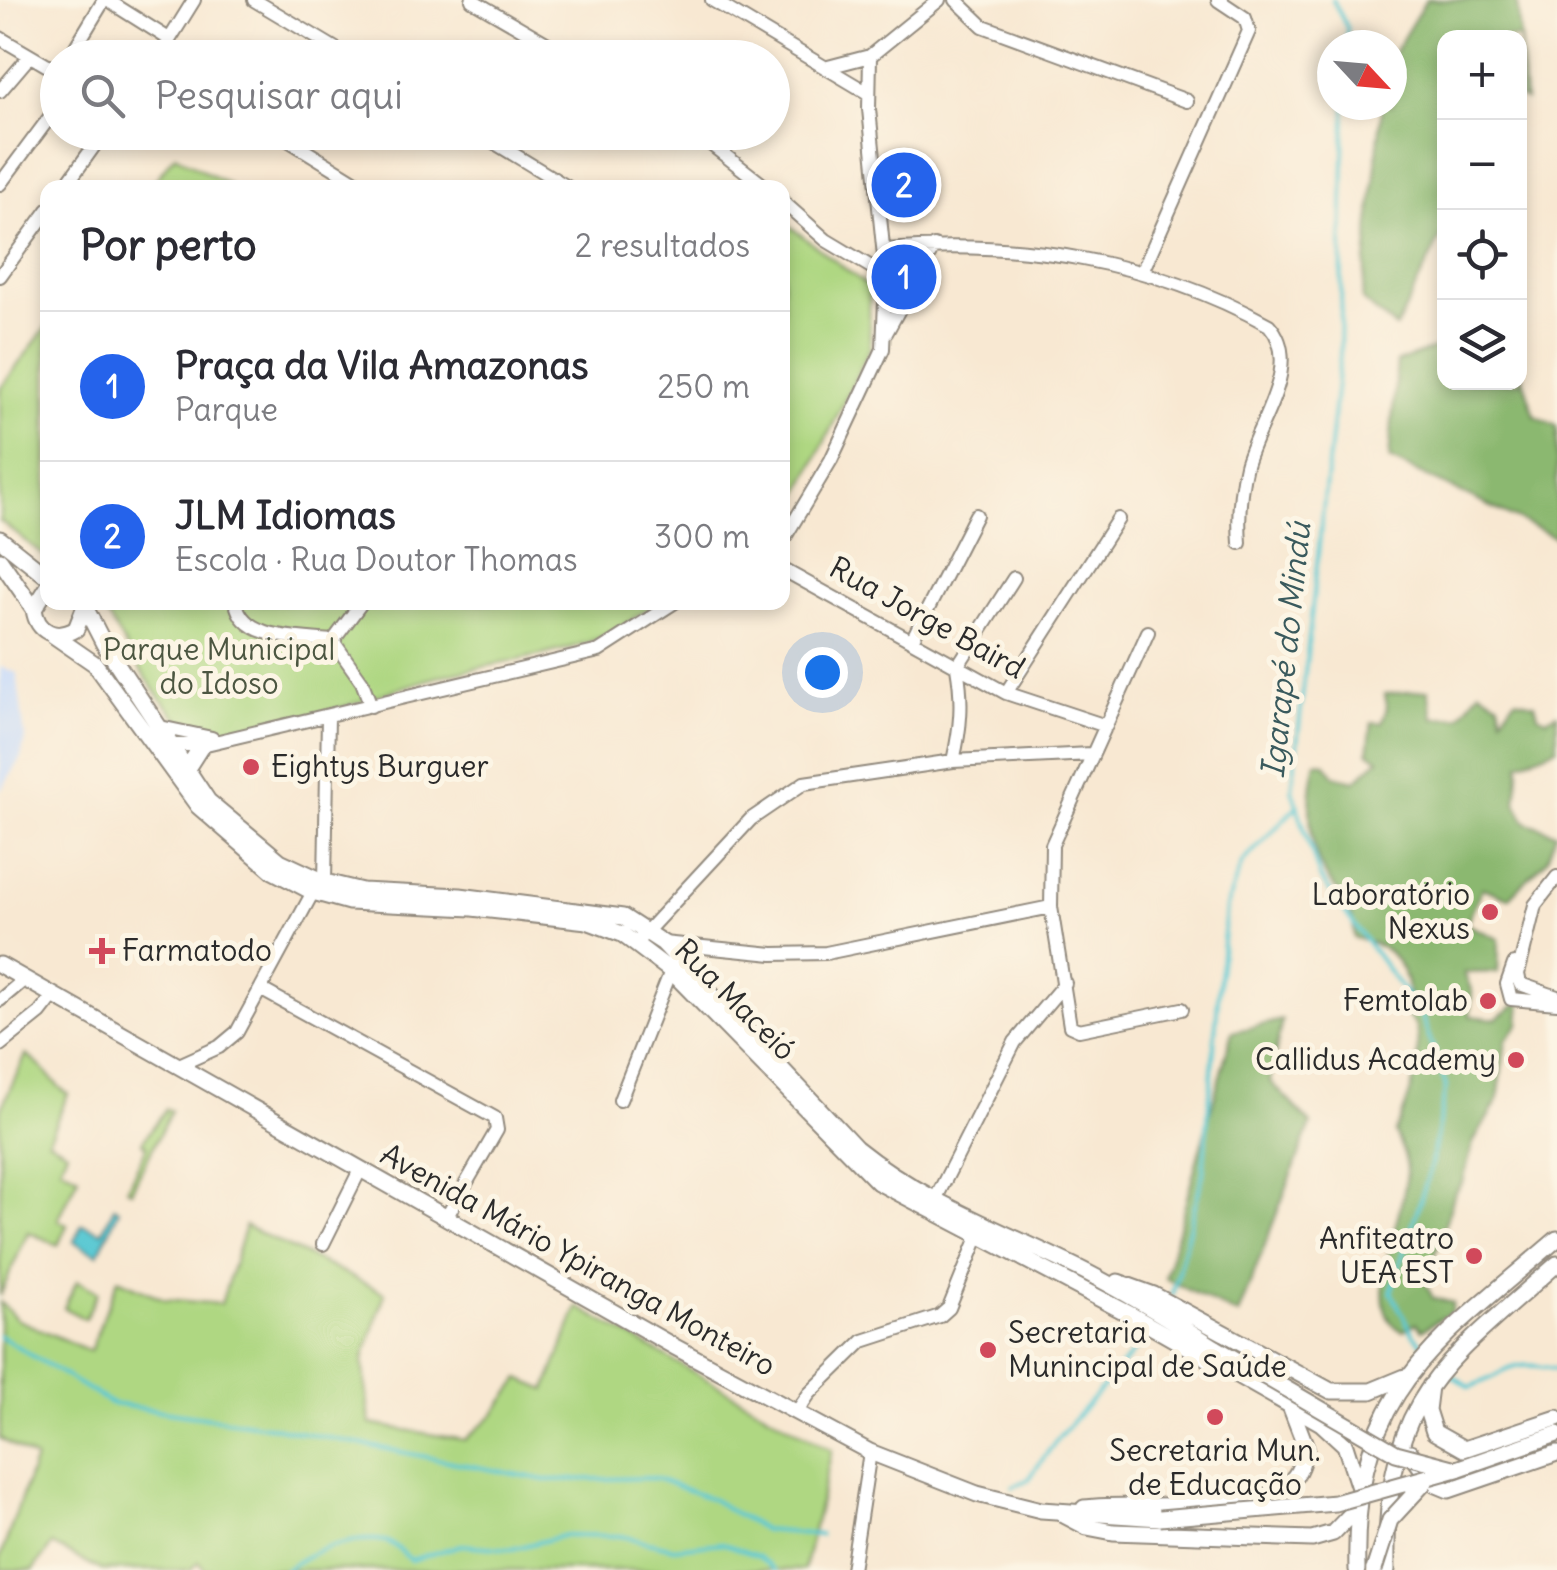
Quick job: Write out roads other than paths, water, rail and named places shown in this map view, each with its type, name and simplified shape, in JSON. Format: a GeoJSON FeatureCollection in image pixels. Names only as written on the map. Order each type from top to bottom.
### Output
{"type":"FeatureCollection","features":[{"type":"Feature","properties":{"kind":"main road"},"geometry":{"type":"LineString","coordinates":[[0,539],[40,571]]}},
{"type":"Feature","properties":{"kind":"main road"},"geometry":{"type":"LineString","coordinates":[[0,560],[34,609],[40,600]]}},
{"type":"Feature","properties":{"kind":"main road","name":"Rua Maceió"},"geometry":{"type":"LineString","coordinates":[[34,609],[42,628],[96,664],[155,734],[171,746],[208,801],[254,844],[349,902],[472,908],[587,922],[636,942],[671,971],[856,1164],[896,1193],[1133,1316],[1289,1405],[1340,1438],[1359,1488]]}},
{"type":"Feature","properties":{"kind":"main road"},"geometry":{"type":"LineString","coordinates":[[54,635],[76,629],[83,610]]}},
{"type":"Feature","properties":{"kind":"main road","name":"Rua Maceió"},"geometry":{"type":"LineString","coordinates":[[87,610],[155,734],[218,828],[273,871],[319,887],[460,896],[577,908],[623,917],[663,943],[856,1148],[935,1200],[1085,1272],[1396,1453],[1457,1469]]}},
{"type":"Feature","properties":{"kind":"main road"},"geometry":{"type":"LineString","coordinates":[[186,770],[202,745]]}},
{"type":"Feature","properties":{"kind":"main road","name":"Avenida Mário Ypiranga Monteiro"},"geometry":{"type":"LineString","coordinates":[[0,965],[796,1413],[870,1452],[976,1494],[1061,1513],[1160,1518],[1288,1510],[1428,1479],[1557,1434]]}},
{"type":"Feature","properties":{"kind":"main road"},"geometry":{"type":"LineString","coordinates":[[1356,1570],[1359,1488],[1382,1416],[1408,1375],[1557,1240]]}},
{"type":"Feature","properties":{"kind":"main road"},"geometry":{"type":"LineString","coordinates":[[1387,1570],[1388,1494],[1402,1435],[1431,1381],[1557,1264]]}},
{"type":"Feature","properties":{"kind":"main road"},"geometry":{"type":"LineString","coordinates":[[1085,1272],[1154,1296],[1331,1391],[1371,1390],[1408,1375]]}},
{"type":"Feature","properties":{"kind":"main road"},"geometry":{"type":"LineString","coordinates":[[1431,1381],[1428,1421],[1452,1446],[1478,1446],[1557,1418]]}},
{"type":"Feature","properties":{"kind":"main road"},"geometry":{"type":"LineString","coordinates":[[1061,1513],[1107,1505],[1241,1501],[1276,1490],[1291,1482],[1306,1447],[1301,1425],[1289,1405]]}},
{"type":"Feature","properties":{"kind":"main road"},"geometry":{"type":"LineString","coordinates":[[1402,1435],[1432,1483],[1450,1490],[1556,1455]]}},
{"type":"Feature","properties":{"kind":"main road"},"geometry":{"type":"LineString","coordinates":[[1374,1570],[1390,1520],[1428,1479]]}},
{"type":"Feature","properties":{"kind":"main road"},"geometry":{"type":"LineString","coordinates":[[1061,1513],[1087,1527],[1113,1532],[1312,1539],[1333,1533],[1356,1509]]}},
{"type":"Feature","properties":{"kind":"street"},"geometry":{"type":"LineString","coordinates":[[80,40],[105,0],[169,40],[194,0]]}},
{"type":"Feature","properties":{"kind":"street"},"geometry":{"type":"LineString","coordinates":[[254,0],[321,40]]}},
{"type":"Feature","properties":{"kind":"street"},"geometry":{"type":"LineString","coordinates":[[472,0],[541,40]]}},
{"type":"Feature","properties":{"kind":"street"},"geometry":{"type":"LineString","coordinates":[[712,0],[780,40]]}},
{"type":"Feature","properties":{"kind":"street"},"geometry":{"type":"LineString","coordinates":[[826,67],[870,56],[939,0]]}},
{"type":"Feature","properties":{"kind":"street"},"geometry":{"type":"LineString","coordinates":[[956,0],[983,26],[1188,101]]}},
{"type":"Feature","properties":{"kind":"street"},"geometry":{"type":"LineString","coordinates":[[1142,272],[1249,31],[1245,18],[1218,0]]}},
{"type":"Feature","properties":{"kind":"street"},"geometry":{"type":"LineString","coordinates":[[0,38],[40,62]]}},
{"type":"Feature","properties":{"kind":"street"},"geometry":{"type":"LineString","coordinates":[[790,46],[868,93]]}},
{"type":"Feature","properties":{"kind":"street"},"geometry":{"type":"LineString","coordinates":[[0,91],[29,56]]}},
{"type":"Feature","properties":{"kind":"street"},"geometry":{"type":"LineString","coordinates":[[870,56],[868,93],[885,250],[885,336]]}},
{"type":"Feature","properties":{"kind":"street"},"geometry":{"type":"LineString","coordinates":[[0,184],[40,130]]}},
{"type":"Feature","properties":{"kind":"street"},"geometry":{"type":"LineString","coordinates":[[70,180],[91,150]]}},
{"type":"Feature","properties":{"kind":"street"},"geometry":{"type":"LineString","coordinates":[[304,150],[353,180]]}},
{"type":"Feature","properties":{"kind":"street"},"geometry":{"type":"LineString","coordinates":[[507,150],[556,180]]}},
{"type":"Feature","properties":{"kind":"street"},"geometry":{"type":"LineString","coordinates":[[717,150],[756,180]]}},
{"type":"Feature","properties":{"kind":"street"},"geometry":{"type":"LineString","coordinates":[[790,209],[826,240],[886,276]]}},
{"type":"Feature","properties":{"kind":"street"},"geometry":{"type":"LineString","coordinates":[[0,276],[40,221]]}},
{"type":"Feature","properties":{"kind":"street"},"geometry":{"type":"LineString","coordinates":[[0,246],[14,256]]}},
{"type":"Feature","properties":{"kind":"street"},"geometry":{"type":"LineString","coordinates":[[790,529],[831,460],[868,384],[885,336],[934,246]]}},
{"type":"Feature","properties":{"kind":"street"},"geometry":{"type":"LineString","coordinates":[[885,250],[934,246],[1024,248],[1142,272],[1257,318],[1277,334],[1282,356],[1278,380],[1246,465],[1240,543]]}},
{"type":"Feature","properties":{"kind":"street"},"geometry":{"type":"LineString","coordinates":[[913,638],[976,515]]}},
{"type":"Feature","properties":{"kind":"street"},"geometry":{"type":"LineString","coordinates":[[1006,694],[1118,520]]}},
{"type":"Feature","properties":{"kind":"street","name":"Rua Jorge Baird"},"geometry":{"type":"LineString","coordinates":[[790,573],[913,638],[1006,694],[1106,726]]}},
{"type":"Feature","properties":{"kind":"street"},"geometry":{"type":"LineString","coordinates":[[953,761],[962,716],[956,667],[1014,578]]}},
{"type":"Feature","properties":{"kind":"street"},"geometry":{"type":"LineString","coordinates":[[239,610],[243,624],[250,627],[333,641],[362,682],[371,706]]}},
{"type":"Feature","properties":{"kind":"street"},"geometry":{"type":"LineString","coordinates":[[333,641],[356,610]]}},
{"type":"Feature","properties":{"kind":"street"},"geometry":{"type":"LineString","coordinates":[[171,746],[202,745],[600,651],[663,610]]}},
{"type":"Feature","properties":{"kind":"street"},"geometry":{"type":"LineString","coordinates":[[1148,632],[1052,846],[1051,907],[1068,1022],[1079,1030],[1182,1009]]}},
{"type":"Feature","properties":{"kind":"street"},"geometry":{"type":"LineString","coordinates":[[179,1065],[219,1047],[236,1032],[319,887],[328,717]]}},
{"type":"Feature","properties":{"kind":"street"},"geometry":{"type":"LineString","coordinates":[[155,734],[220,739]]}},
{"type":"Feature","properties":{"kind":"street"},"geometry":{"type":"LineString","coordinates":[[636,942],[750,818],[804,783],[953,761],[1091,754]]}},
{"type":"Feature","properties":{"kind":"street"},"geometry":{"type":"LineString","coordinates":[[1557,877],[1534,904],[1518,974],[1520,984],[1557,1000]]}},
{"type":"Feature","properties":{"kind":"street"},"geometry":{"type":"LineString","coordinates":[[663,943],[774,954],[826,953],[1051,907]]}},
{"type":"Feature","properties":{"kind":"street"},"geometry":{"type":"LineString","coordinates":[[620,1100],[671,971]]}},
{"type":"Feature","properties":{"kind":"street"},"geometry":{"type":"LineString","coordinates":[[0,1000],[25,979]]}},
{"type":"Feature","properties":{"kind":"street"},"geometry":{"type":"LineString","coordinates":[[935,1200],[1014,1042],[1064,983]]}},
{"type":"Feature","properties":{"kind":"street"},"geometry":{"type":"LineString","coordinates":[[262,990],[495,1118],[497,1130],[446,1218]]}},
{"type":"Feature","properties":{"kind":"street"},"geometry":{"type":"LineString","coordinates":[[0,1045],[40,1013],[54,995]]}},
{"type":"Feature","properties":{"kind":"street"},"geometry":{"type":"LineString","coordinates":[[323,1244],[360,1170]]}},
{"type":"Feature","properties":{"kind":"street"},"geometry":{"type":"LineString","coordinates":[[796,1413],[822,1380],[864,1340],[940,1316],[949,1308],[978,1236]]}},
{"type":"Feature","properties":{"kind":"street"},"geometry":{"type":"LineString","coordinates":[[852,1570],[870,1452]]}},
{"type":"Feature","properties":{"kind":"water"},"geometry":{"type":"Polygon","coordinates":[[[114,1207],[119,1210],[98,1254],[74,1242],[82,1224],[102,1232],[114,1207]]]}},
{"type":"Feature","properties":{"kind":"waterway","name":"Igarapé do Mindú"},"geometry":{"type":"LineString","coordinates":[[1333,0],[1347,30]]}},
{"type":"Feature","properties":{"kind":"waterway","name":"Igarapé do Mindú"},"geometry":{"type":"LineString","coordinates":[[1345,120],[1340,355],[1292,790],[1320,878],[1422,1017],[1446,1086],[1430,1170],[1391,1292],[1413,1334],[1428,1351]]}},
{"type":"Feature","properties":{"kind":"waterway"},"geometry":{"type":"LineString","coordinates":[[1172,1295],[1203,1174],[1226,907],[1242,863],[1298,805]]}},
{"type":"Feature","properties":{"kind":"waterway"},"geometry":{"type":"LineString","coordinates":[[0,1336],[112,1404],[268,1426],[545,1480],[655,1478],[711,1499],[764,1530],[820,1535]]}},
{"type":"Feature","properties":{"kind":"waterway"},"geometry":{"type":"LineString","coordinates":[[1013,1487],[1029,1479],[1057,1439],[1138,1347]]}},
{"type":"Feature","properties":{"kind":"waterway","name":"Igarapé do Mindú"},"geometry":{"type":"LineString","coordinates":[[1448,1373],[1470,1387],[1519,1366],[1557,1370]]}},
{"type":"Feature","properties":{"kind":"waterway"},"geometry":{"type":"LineString","coordinates":[[286,1570],[319,1551],[360,1540],[388,1542],[411,1560],[461,1545],[512,1549],[566,1535],[621,1536],[674,1548],[722,1543],[757,1556],[775,1570]]}},
{"type":"Feature","properties":{"kind":"place","name":"JLM Idiomas"},"geometry":{"type":"Point","coordinates":[904,185]}},
{"type":"Feature","properties":{"kind":"place","name":"Praça da Vila Amazonas"},"geometry":{"type":"Point","coordinates":[904,277]}},
{"type":"Feature","properties":{"kind":"place","name":"Eightys Burguer"},"geometry":{"type":"Point","coordinates":[251,767]}},
{"type":"Feature","properties":{"kind":"place","name":"Laboratório Nexus"},"geometry":{"type":"Point","coordinates":[1490,912]}},
{"type":"Feature","properties":{"kind":"place","name":"Farmatodo"},"geometry":{"type":"Point","coordinates":[102,951]}},
{"type":"Feature","properties":{"kind":"place","name":"Femtolab"},"geometry":{"type":"Point","coordinates":[1488,1001]}},
{"type":"Feature","properties":{"kind":"place","name":"Callidus Academy"},"geometry":{"type":"Point","coordinates":[1516,1060]}},
{"type":"Feature","properties":{"kind":"place","name":"Anfiteatro UEA EST"},"geometry":{"type":"Point","coordinates":[1474,1256]}},
{"type":"Feature","properties":{"kind":"place","name":"Secretaria Munincipal de Saúde"},"geometry":{"type":"Point","coordinates":[988,1350]}},
{"type":"Feature","properties":{"kind":"place","name":"Secretaria Mun. de Educação"},"geometry":{"type":"Point","coordinates":[1215,1417]}},
{"type":"Feature","properties":{"kind":"park label","name":"Parque Municipal do Idoso"},"geometry":{"type":"Point","coordinates":[219,667]}}]}
